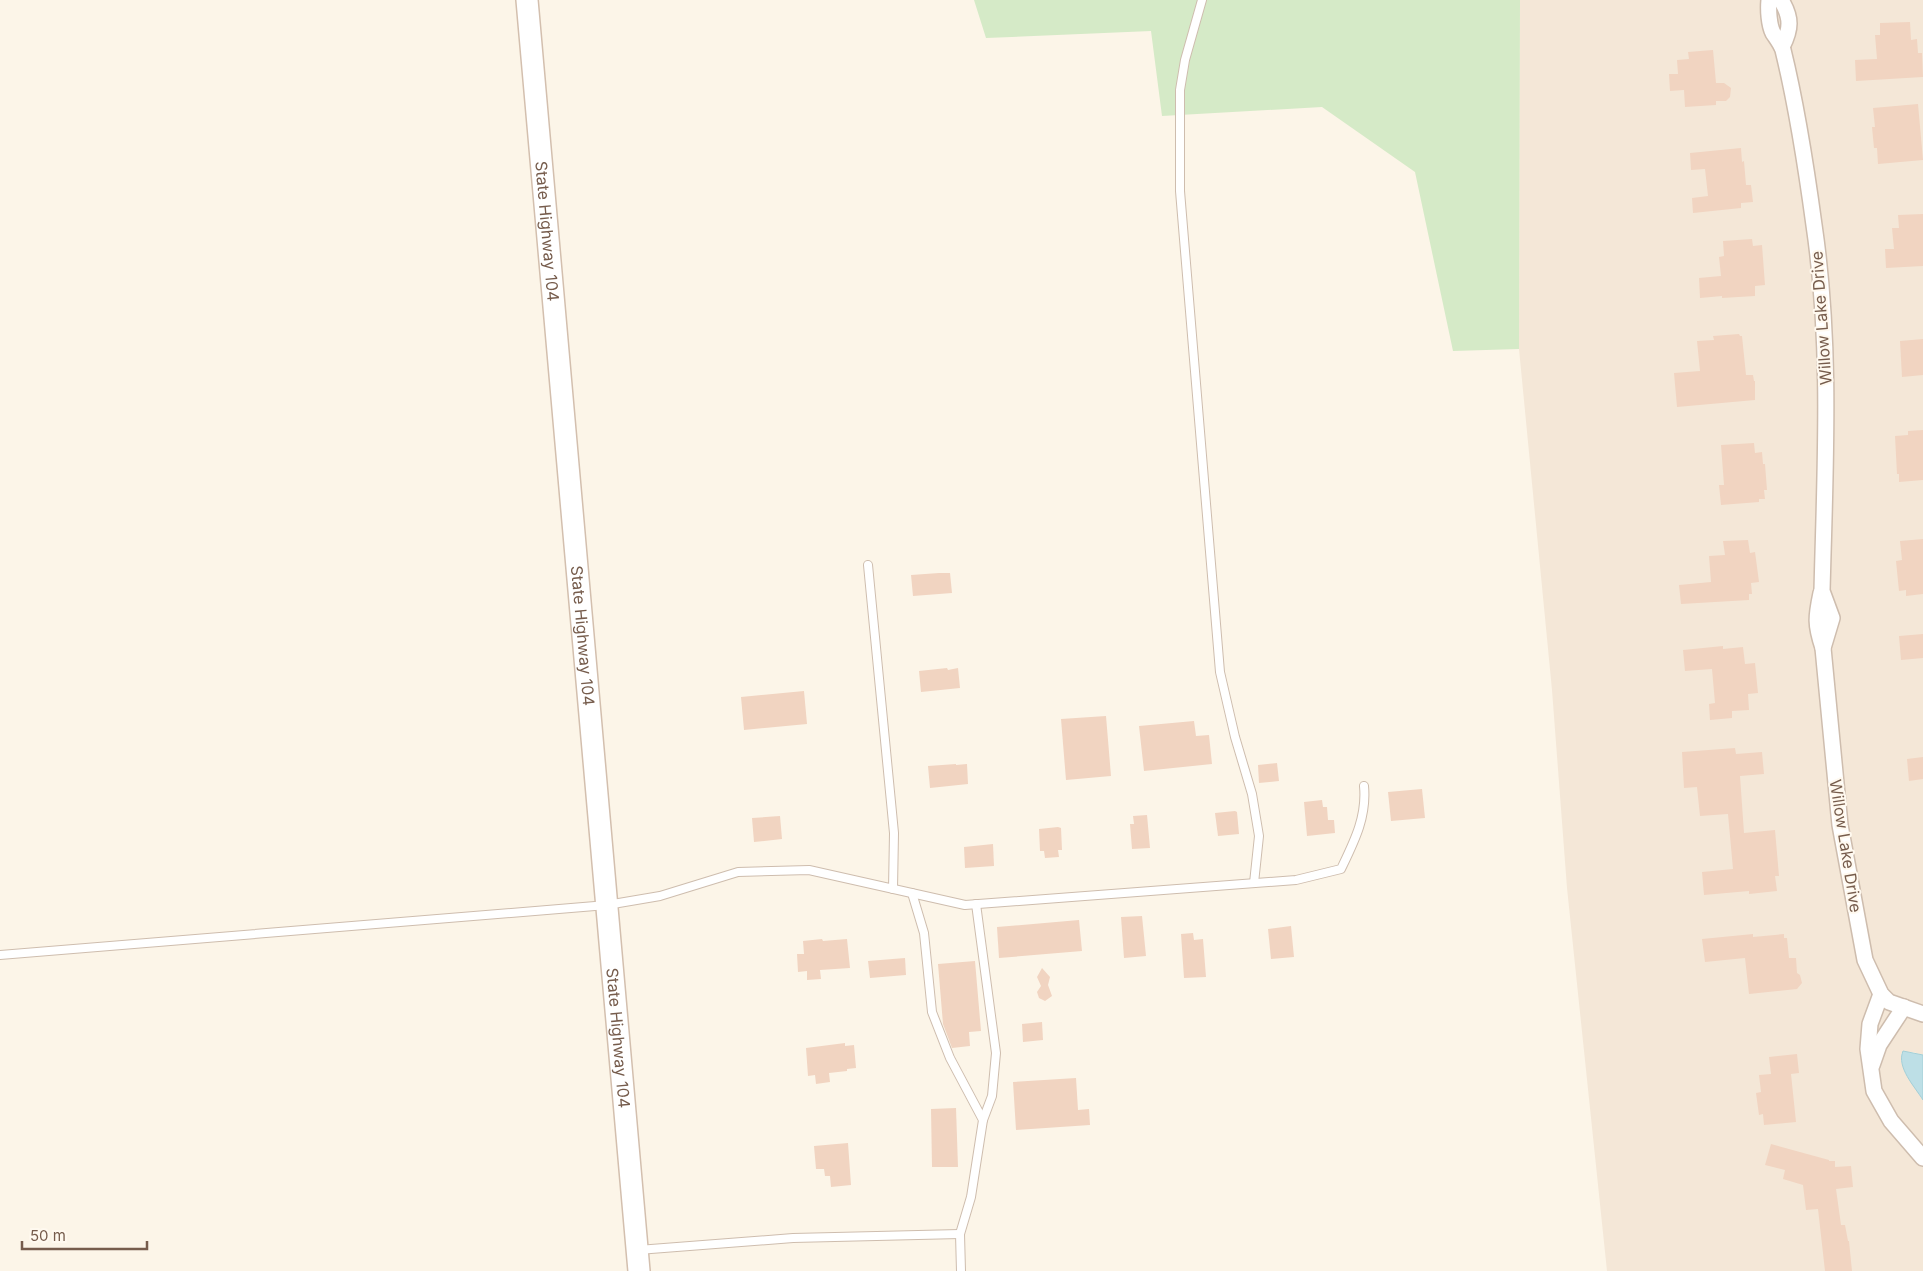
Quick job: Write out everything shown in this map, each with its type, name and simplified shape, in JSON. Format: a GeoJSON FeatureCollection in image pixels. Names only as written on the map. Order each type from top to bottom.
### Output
{"type":"FeatureCollection","features":[{"type":"Feature","properties":{"kind":"main road","name":"State Highway 104"},"geometry":{"type":"LineString","coordinates":[[527,0],[640,1271]]}},
{"type":"Feature","properties":{"kind":"street","name":"Willow Lake Drive"},"geometry":{"type":"LineString","coordinates":[[1769,0],[1768,8],[1772,31],[1782,47],[1801,141],[1814,225],[1824,310],[1827,397],[1822,591],[1832,618],[1823,648],[1840,826],[1866,960],[1881,994]]}},
{"type":"Feature","properties":{"kind":"street","name":"Willow Lake Drive"},"geometry":{"type":"LineString","coordinates":[[1781,0],[1789,19],[1789,32],[1782,47]]}},
{"type":"Feature","properties":{"kind":"street"},"geometry":{"type":"LineString","coordinates":[[1923,1014],[1889,1002],[1881,994],[1870,1024],[1868,1049],[1874,1091],[1891,1121],[1923,1158]]}},
{"type":"Feature","properties":{"kind":"street"},"geometry":{"type":"LineString","coordinates":[[1870,1068],[1879,1045],[1904,1007]]}},
{"type":"Feature","properties":{"kind":"lane"},"geometry":{"type":"LineString","coordinates":[[1202,0],[1185,60],[1180,90],[1180,190],[1220,672],[1235,738],[1252,794],[1259,836],[1254,884]]}},
{"type":"Feature","properties":{"kind":"lane"},"geometry":{"type":"LineString","coordinates":[[868,565],[894,833],[893,889]]}},
{"type":"Feature","properties":{"kind":"lane"},"geometry":{"type":"LineString","coordinates":[[0,955],[607,906],[660,896],[738,872],[809,870],[965,905],[1296,880],[1341,869],[1362,824],[1366,801],[1364,786]]}},
{"type":"Feature","properties":{"kind":"lane"},"geometry":{"type":"LineString","coordinates":[[912,893],[924,933],[932,1012],[950,1058],[983,1120]]}},
{"type":"Feature","properties":{"kind":"lane"},"geometry":{"type":"LineString","coordinates":[[961,1271],[960,1234],[971,1197],[983,1120],[992,1096],[996,1053],[976,904]]}},
{"type":"Feature","properties":{"kind":"lane"},"geometry":{"type":"LineString","coordinates":[[638,1250],[793,1238],[960,1234]]}},
{"type":"Feature","properties":{"kind":"shaded area"},"geometry":{"type":"Polygon","coordinates":[[[1520,0],[1923,0],[1923,1055],[1913,1052],[1901,1053],[1901,1061],[1906,1074],[1923,1100],[1923,1271],[1607,1271],[1567,888],[1552,690],[1519,349],[1520,0]]]}},
{"type":"Feature","properties":{"kind":"green space"},"geometry":{"type":"Polygon","coordinates":[[[974,0],[1520,0],[1519,349],[1453,351],[1415,172],[1322,107],[1162,116],[1151,31],[986,38],[974,0]]]}},
{"type":"Feature","properties":{"kind":"water"},"geometry":{"type":"Polygon","coordinates":[[[1903,1051],[1923,1055],[1923,1100],[1904,1070],[1902,1064],[1903,1051]]]}},
{"type":"Feature","properties":{"kind":"building"},"geometry":{"type":"Polygon","coordinates":[[[1910,22],[1911,40],[1917,39],[1918,53],[1922,53],[1923,77],[1856,81],[1855,60],[1877,59],[1875,35],[1880,35],[1880,23],[1910,22]]]}},
{"type":"Feature","properties":{"kind":"building"},"geometry":{"type":"Polygon","coordinates":[[[1713,50],[1716,83],[1724,83],[1731,88],[1730,97],[1726,101],[1716,101],[1716,105],[1685,107],[1684,90],[1670,91],[1669,74],[1678,74],[1677,60],[1689,59],[1688,52],[1713,50]]]}},
{"type":"Feature","properties":{"kind":"building"},"geometry":{"type":"Polygon","coordinates":[[[1918,104],[1923,160],[1878,164],[1877,148],[1874,148],[1872,127],[1875,127],[1873,108],[1918,104]]]}},
{"type":"Feature","properties":{"kind":"building"},"geometry":{"type":"Polygon","coordinates":[[[1741,148],[1746,185],[1751,185],[1753,202],[1741,203],[1741,208],[1693,213],[1692,198],[1708,196],[1705,169],[1691,170],[1690,153],[1741,148]]]}},
{"type":"Feature","properties":{"kind":"building"},"geometry":{"type":"Polygon","coordinates":[[[1923,214],[1923,266],[1886,268],[1885,249],[1894,249],[1892,228],[1899,228],[1898,215],[1923,214]]]}},
{"type":"Feature","properties":{"kind":"building"},"geometry":{"type":"Polygon","coordinates":[[[1752,239],[1753,246],[1762,245],[1765,285],[1755,286],[1755,296],[1700,298],[1699,278],[1721,276],[1719,257],[1724,256],[1723,241],[1752,239]]]}},
{"type":"Feature","properties":{"kind":"building"},"geometry":{"type":"Polygon","coordinates":[[[1739,334],[1742,336],[1746,375],[1753,375],[1755,381],[1755,400],[1677,407],[1674,373],[1700,371],[1697,341],[1714,340],[1713,336],[1739,334]]]}},
{"type":"Feature","properties":{"kind":"building"},"geometry":{"type":"Polygon","coordinates":[[[1923,339],[1923,375],[1902,377],[1900,341],[1923,339]]]}},
{"type":"Feature","properties":{"kind":"building"},"geometry":{"type":"Polygon","coordinates":[[[1923,430],[1923,480],[1899,482],[1895,436],[1908,435],[1908,431],[1923,430]]]}},
{"type":"Feature","properties":{"kind":"building"},"geometry":{"type":"Polygon","coordinates":[[[1754,443],[1755,453],[1762,452],[1763,464],[1765,464],[1767,490],[1764,490],[1765,499],[1759,499],[1759,502],[1721,505],[1719,485],[1724,485],[1721,445],[1754,443]]]}},
{"type":"Feature","properties":{"kind":"building"},"geometry":{"type":"Polygon","coordinates":[[[1923,539],[1923,594],[1906,596],[1906,590],[1899,591],[1896,561],[1902,560],[1900,541],[1923,539]]]}},
{"type":"Feature","properties":{"kind":"building"},"geometry":{"type":"Polygon","coordinates":[[[1748,540],[1750,553],[1755,552],[1759,582],[1751,583],[1752,594],[1749,594],[1749,600],[1681,604],[1679,585],[1711,582],[1709,556],[1725,555],[1723,541],[1748,540]]]}},
{"type":"Feature","properties":{"kind":"building"},"geometry":{"type":"Polygon","coordinates":[[[950,573],[952,593],[913,596],[911,575],[950,573]]]}},
{"type":"Feature","properties":{"kind":"building"},"geometry":{"type":"Polygon","coordinates":[[[1923,634],[1923,658],[1901,660],[1899,636],[1923,634]]]}},
{"type":"Feature","properties":{"kind":"building"},"geometry":{"type":"Polygon","coordinates":[[[1723,646],[1723,649],[1743,647],[1745,664],[1755,663],[1758,693],[1748,694],[1749,710],[1732,711],[1732,718],[1710,720],[1709,704],[1715,703],[1712,669],[1685,671],[1683,650],[1723,646]]]}},
{"type":"Feature","properties":{"kind":"building"},"geometry":{"type":"Polygon","coordinates":[[[947,668],[948,670],[958,668],[960,688],[921,692],[919,671],[947,668]]]}},
{"type":"Feature","properties":{"kind":"building"},"geometry":{"type":"Polygon","coordinates":[[[804,691],[807,724],[744,730],[741,697],[804,691]]]}},
{"type":"Feature","properties":{"kind":"building"},"geometry":{"type":"Polygon","coordinates":[[[1106,716],[1111,776],[1066,780],[1061,719],[1106,716]]]}},
{"type":"Feature","properties":{"kind":"building"},"geometry":{"type":"Polygon","coordinates":[[[1194,721],[1196,736],[1209,735],[1212,764],[1144,771],[1139,726],[1194,721]]]}},
{"type":"Feature","properties":{"kind":"building"},"geometry":{"type":"Polygon","coordinates":[[[1735,748],[1736,754],[1762,752],[1764,774],[1740,776],[1744,833],[1775,830],[1779,876],[1775,876],[1777,891],[1749,894],[1749,891],[1704,895],[1702,872],[1733,869],[1728,814],[1700,816],[1697,787],[1684,788],[1682,752],[1735,748]]]}},
{"type":"Feature","properties":{"kind":"building"},"geometry":{"type":"Polygon","coordinates":[[[1923,757],[1923,779],[1909,781],[1907,759],[1923,757]]]}},
{"type":"Feature","properties":{"kind":"building"},"geometry":{"type":"Polygon","coordinates":[[[1277,763],[1279,781],[1259,783],[1258,765],[1277,763]]]}},
{"type":"Feature","properties":{"kind":"building"},"geometry":{"type":"Polygon","coordinates":[[[967,764],[968,784],[930,788],[928,766],[967,764]]]}},
{"type":"Feature","properties":{"kind":"building"},"geometry":{"type":"Polygon","coordinates":[[[1422,789],[1425,818],[1391,821],[1388,792],[1422,789]]]}},
{"type":"Feature","properties":{"kind":"building"},"geometry":{"type":"Polygon","coordinates":[[[1322,800],[1323,807],[1327,807],[1328,820],[1334,820],[1335,833],[1307,836],[1304,802],[1322,800]]]}},
{"type":"Feature","properties":{"kind":"building"},"geometry":{"type":"Polygon","coordinates":[[[1237,812],[1239,834],[1218,836],[1215,813],[1237,812]]]}},
{"type":"Feature","properties":{"kind":"building"},"geometry":{"type":"Polygon","coordinates":[[[1147,815],[1150,848],[1132,849],[1130,824],[1134,824],[1133,816],[1147,815]]]}},
{"type":"Feature","properties":{"kind":"building"},"geometry":{"type":"Polygon","coordinates":[[[780,816],[782,839],[754,842],[752,818],[780,816]]]}},
{"type":"Feature","properties":{"kind":"building"},"geometry":{"type":"Polygon","coordinates":[[[1061,828],[1062,850],[1058,850],[1059,857],[1045,858],[1044,851],[1040,851],[1039,829],[1061,828]]]}},
{"type":"Feature","properties":{"kind":"building"},"geometry":{"type":"Polygon","coordinates":[[[993,844],[994,866],[965,868],[964,847],[993,844]]]}},
{"type":"Feature","properties":{"kind":"building"},"geometry":{"type":"Polygon","coordinates":[[[1142,916],[1146,956],[1124,958],[1121,917],[1142,916]]]}},
{"type":"Feature","properties":{"kind":"building"},"geometry":{"type":"Polygon","coordinates":[[[1079,920],[1082,951],[999,958],[997,927],[1079,920]]]}},
{"type":"Feature","properties":{"kind":"building"},"geometry":{"type":"Polygon","coordinates":[[[1291,926],[1294,957],[1271,959],[1268,929],[1291,926]]]}},
{"type":"Feature","properties":{"kind":"building"},"geometry":{"type":"Polygon","coordinates":[[[1193,933],[1194,940],[1203,939],[1206,977],[1184,978],[1181,934],[1193,933]]]}},
{"type":"Feature","properties":{"kind":"building"},"geometry":{"type":"Polygon","coordinates":[[[1753,934],[1753,937],[1784,934],[1784,938],[1787,938],[1789,958],[1796,958],[1797,973],[1800,975],[1802,983],[1797,989],[1749,994],[1745,958],[1705,962],[1702,939],[1753,934]]]}},
{"type":"Feature","properties":{"kind":"building"},"geometry":{"type":"Polygon","coordinates":[[[822,939],[823,941],[847,939],[850,968],[820,970],[821,979],[807,980],[807,971],[798,972],[797,954],[804,954],[803,941],[822,939]]]}},
{"type":"Feature","properties":{"kind":"building"},"geometry":{"type":"Polygon","coordinates":[[[905,958],[906,975],[870,978],[868,961],[905,958]]]}},
{"type":"Feature","properties":{"kind":"building"},"geometry":{"type":"Polygon","coordinates":[[[975,961],[981,1031],[969,1032],[970,1046],[952,1048],[943,1024],[938,964],[975,961]]]}},
{"type":"Feature","properties":{"kind":"building"},"geometry":{"type":"Polygon","coordinates":[[[1042,968],[1050,977],[1048,985],[1052,996],[1045,1001],[1039,998],[1037,992],[1041,986],[1037,977],[1042,968]]]}},
{"type":"Feature","properties":{"kind":"building"},"geometry":{"type":"Polygon","coordinates":[[[1042,1022],[1043,1040],[1023,1042],[1022,1024],[1042,1022]]]}},
{"type":"Feature","properties":{"kind":"building"},"geometry":{"type":"Polygon","coordinates":[[[845,1043],[845,1046],[854,1045],[856,1068],[829,1073],[830,1082],[816,1084],[815,1075],[808,1076],[806,1048],[845,1043]]]}},
{"type":"Feature","properties":{"kind":"building"},"geometry":{"type":"Polygon","coordinates":[[[1797,1054],[1799,1073],[1791,1074],[1796,1122],[1764,1125],[1763,1114],[1759,1115],[1756,1093],[1761,1092],[1759,1075],[1771,1074],[1769,1057],[1797,1054]]]}},
{"type":"Feature","properties":{"kind":"building"},"geometry":{"type":"Polygon","coordinates":[[[1076,1078],[1078,1110],[1089,1109],[1090,1125],[1016,1130],[1013,1082],[1076,1078]]]}},
{"type":"Feature","properties":{"kind":"building"},"geometry":{"type":"Polygon","coordinates":[[[956,1108],[958,1167],[932,1167],[931,1109],[956,1108]]]}},
{"type":"Feature","properties":{"kind":"building"},"geometry":{"type":"Polygon","coordinates":[[[848,1143],[851,1185],[831,1187],[830,1176],[825,1176],[824,1169],[816,1169],[814,1146],[848,1143]]]}},
{"type":"Feature","properties":{"kind":"building"},"geometry":{"type":"Polygon","coordinates":[[[1771,1144],[1829,1161],[1835,1161],[1835,1167],[1851,1166],[1853,1187],[1836,1189],[1841,1225],[1845,1225],[1849,1241],[1852,1271],[1825,1271],[1818,1209],[1806,1210],[1803,1185],[1783,1179],[1785,1170],[1765,1165],[1771,1144]]]}}]}
